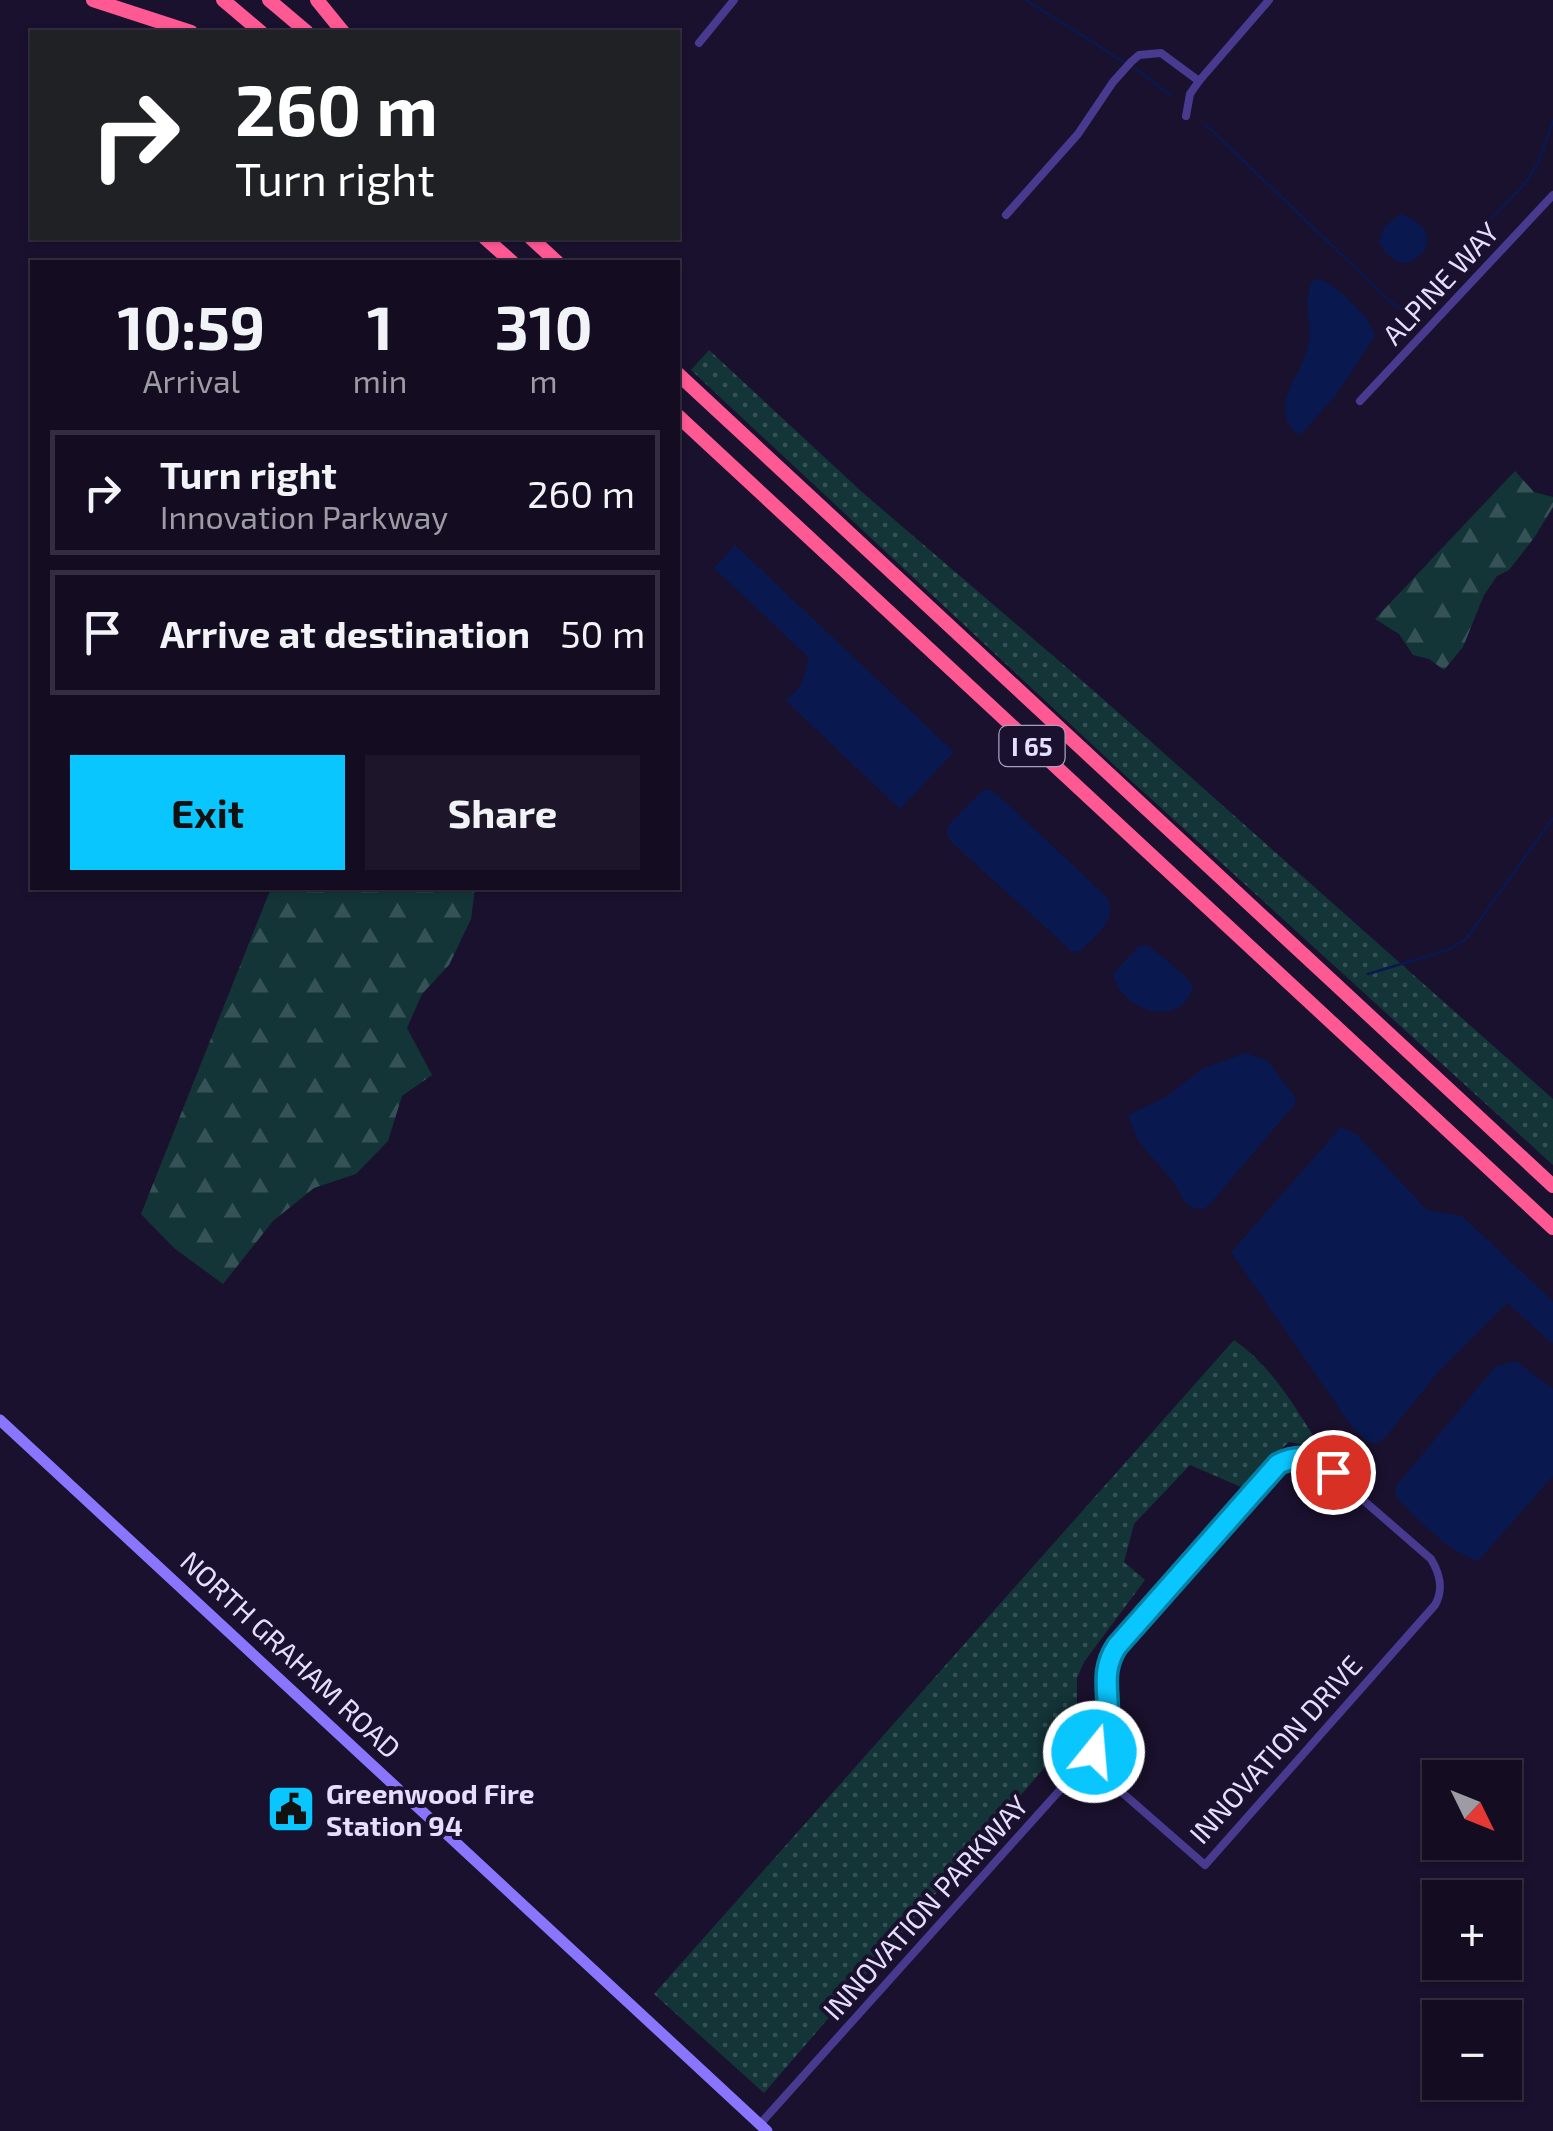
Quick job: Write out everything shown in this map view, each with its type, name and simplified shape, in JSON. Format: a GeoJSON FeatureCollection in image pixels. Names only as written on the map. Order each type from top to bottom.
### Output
{"type":"FeatureCollection","features":[{"type":"Feature","properties":{"kind":"highway"},"geometry":{"type":"LineString","coordinates":[[93,0],[184,30]]}},
{"type":"Feature","properties":{"kind":"highway"},"geometry":{"type":"LineString","coordinates":[[223,0],[259,30]]}},
{"type":"Feature","properties":{"kind":"highway"},"geometry":{"type":"LineString","coordinates":[[270,0],[304,30]]}},
{"type":"Feature","properties":{"kind":"highway"},"geometry":{"type":"LineString","coordinates":[[317,0],[342,30]]}},
{"type":"Feature","properties":{"kind":"highway"},"geometry":{"type":"LineString","coordinates":[[487,240],[510,260]]}},
{"type":"Feature","properties":{"kind":"highway"},"geometry":{"type":"LineString","coordinates":[[532,240],[556,260]]}},
{"type":"Feature","properties":{"kind":"highway","name":"I 65"},"geometry":{"type":"LineString","coordinates":[[680,376],[1553,1185]]}},
{"type":"Feature","properties":{"kind":"highway","name":"I 65"},"geometry":{"type":"LineString","coordinates":[[680,418],[1553,1228]]}},
{"type":"Feature","properties":{"kind":"street"},"geometry":{"type":"LineString","coordinates":[[699,43],[734,0]]}},
{"type":"Feature","properties":{"kind":"street"},"geometry":{"type":"LineString","coordinates":[[1186,116],[1190,94],[1198,81],[1269,0]]}},
{"type":"Feature","properties":{"kind":"street"},"geometry":{"type":"LineString","coordinates":[[1006,215],[1078,134],[1113,82],[1139,56],[1161,53],[1198,81]]}},
{"type":"Feature","properties":{"kind":"street","name":"ALPINE WAY"},"geometry":{"type":"LineString","coordinates":[[1360,401],[1553,195]]}},
{"type":"Feature","properties":{"kind":"street","name":"NORTH GRAHAM ROAD"},"geometry":{"type":"LineString","coordinates":[[0,1420],[764,2128]]}},
{"type":"Feature","properties":{"kind":"street","name":"INNOVATION PARKWAY"},"geometry":{"type":"LineString","coordinates":[[764,2128],[1086,1761],[1108,1728],[1106,1669],[1117,1646],[1272,1472],[1290,1459],[1303,1456],[1316,1460],[1436,1567],[1440,1593]]}},
{"type":"Feature","properties":{"kind":"street","name":"INNOVATION DRIVE"},"geometry":{"type":"LineString","coordinates":[[1086,1761],[1205,1864],[1428,1614],[1440,1593]]}},
{"type":"Feature","properties":{"kind":"green space"},"geometry":{"type":"Polygon","coordinates":[[[709,350],[862,492],[1094,691],[1553,1099],[1553,1165],[1127,777],[691,370],[709,350]]]}},
{"type":"Feature","properties":{"kind":"green space"},"geometry":{"type":"Polygon","coordinates":[[[1515,471],[1534,492],[1553,497],[1553,507],[1509,570],[1497,576],[1484,595],[1463,647],[1444,670],[1429,659],[1413,655],[1399,634],[1375,619],[1515,471]]]}},
{"type":"Feature","properties":{"kind":"green space"},"geometry":{"type":"Polygon","coordinates":[[[270,890],[475,890],[471,919],[449,965],[422,994],[407,1028],[432,1075],[402,1096],[388,1141],[356,1174],[314,1188],[273,1221],[223,1284],[174,1248],[141,1214],[270,890]]]}},
{"type":"Feature","properties":{"kind":"green space"},"geometry":{"type":"Polygon","coordinates":[[[1234,1340],[1272,1376],[1321,1448],[1289,1442],[1241,1487],[1190,1465],[1134,1524],[1124,1562],[1145,1580],[1084,1662],[1077,1678],[1077,1730],[764,2093],[654,1994],[1234,1340]]]}},
{"type":"Feature","properties":{"kind":"shaded area"},"geometry":{"type":"Polygon","coordinates":[[[1401,214],[1421,226],[1427,237],[1424,250],[1407,263],[1392,258],[1379,243],[1384,227],[1401,214]]]}},
{"type":"Feature","properties":{"kind":"shaded area"},"geometry":{"type":"Polygon","coordinates":[[[1319,279],[1352,303],[1375,336],[1336,395],[1303,432],[1296,434],[1288,422],[1286,400],[1308,345],[1308,291],[1311,282],[1319,279]]]}},
{"type":"Feature","properties":{"kind":"shaded area"},"geometry":{"type":"Polygon","coordinates":[[[735,545],[954,752],[900,809],[786,701],[801,685],[809,658],[714,568],[735,545]]]}},
{"type":"Feature","properties":{"kind":"shaded area"},"geometry":{"type":"Polygon","coordinates":[[[983,790],[1000,797],[1107,897],[1108,920],[1080,951],[1072,952],[950,841],[950,823],[983,790]]]}},
{"type":"Feature","properties":{"kind":"shaded area"},"geometry":{"type":"Polygon","coordinates":[[[1148,945],[1193,987],[1186,1001],[1176,1009],[1164,1012],[1138,1006],[1118,987],[1113,974],[1139,946],[1148,945]]]}},
{"type":"Feature","properties":{"kind":"shaded area"},"geometry":{"type":"Polygon","coordinates":[[[1245,1053],[1267,1060],[1296,1098],[1295,1104],[1210,1204],[1204,1209],[1193,1208],[1138,1141],[1128,1115],[1166,1097],[1202,1069],[1245,1053]]]}},
{"type":"Feature","properties":{"kind":"shaded area"},"geometry":{"type":"Polygon","coordinates":[[[1341,1127],[1357,1135],[1427,1210],[1462,1216],[1553,1301],[1553,1344],[1507,1303],[1439,1371],[1384,1439],[1375,1444],[1350,1424],[1231,1252],[1341,1127]]]}},
{"type":"Feature","properties":{"kind":"shaded area"},"geometry":{"type":"Polygon","coordinates":[[[1516,1361],[1553,1389],[1553,1476],[1478,1561],[1445,1543],[1424,1525],[1396,1497],[1396,1486],[1496,1366],[1516,1361]]]}},
{"type":"Feature","properties":{"kind":"waterway"},"geometry":{"type":"LineString","coordinates":[[1026,0],[1124,62]]}},
{"type":"Feature","properties":{"kind":"waterway"},"geometry":{"type":"LineString","coordinates":[[1135,68],[1170,95]]}},
{"type":"Feature","properties":{"kind":"waterway"},"geometry":{"type":"LineString","coordinates":[[1205,124],[1391,302],[1407,308],[1526,182],[1538,163],[1553,121]]}},
{"type":"Feature","properties":{"kind":"waterway"},"geometry":{"type":"LineString","coordinates":[[1368,974],[1448,950],[1466,939],[1553,818]]}},
{"type":"Feature","properties":{"kind":"place","name":"Greenwood Fire Station 94"},"geometry":{"type":"Point","coordinates":[291,1809]}},
{"type":"Feature","properties":{"kind":"route"},"geometry":{"type":"LineString","coordinates":[[1094,1752],[1108,1728],[1106,1669],[1117,1646],[1278,1464],[1303,1456],[1333,1472]]}}]}
